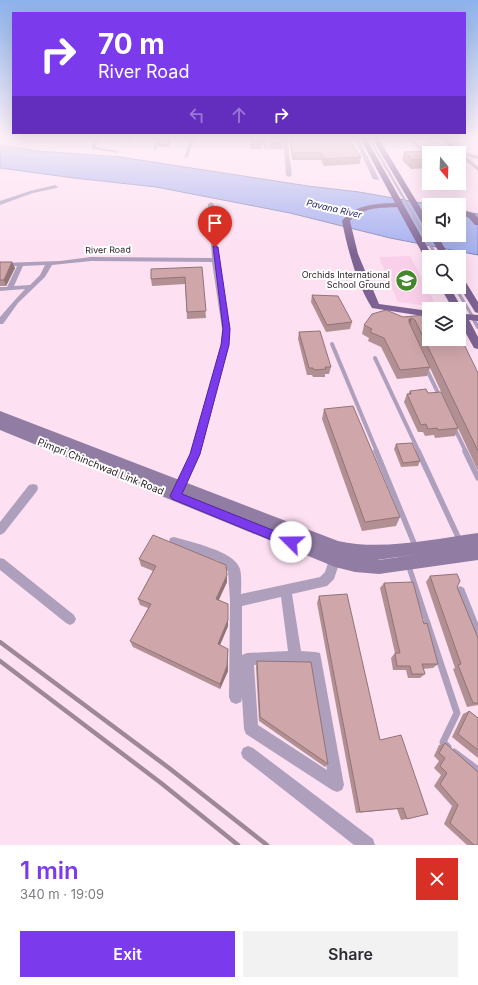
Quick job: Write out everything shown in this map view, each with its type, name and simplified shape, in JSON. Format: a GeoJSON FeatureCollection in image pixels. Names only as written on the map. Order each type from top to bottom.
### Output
{"type":"FeatureCollection","features":[{"type":"Feature","properties":{"kind":"main road"},"geometry":{"type":"LineString","coordinates":[[384,175],[425,250]]}},
{"type":"Feature","properties":{"kind":"main road"},"geometry":{"type":"LineString","coordinates":[[399,175],[422,213]]}},
{"type":"Feature","properties":{"kind":"main road"},"geometry":{"type":"LineString","coordinates":[[400,205],[365,208],[355,211],[346,221],[348,233],[359,267],[375,306],[422,313]]}},
{"type":"Feature","properties":{"kind":"main road"},"geometry":{"type":"LineString","coordinates":[[466,213],[472,216],[478,223]]}},
{"type":"Feature","properties":{"kind":"main road"},"geometry":{"type":"LineString","coordinates":[[466,290],[478,310]]}},
{"type":"Feature","properties":{"kind":"main road"},"geometry":{"type":"LineString","coordinates":[[466,317],[478,318]]}},
{"type":"Feature","properties":{"kind":"main road"},"geometry":{"type":"LineString","coordinates":[[466,325],[478,346]]}},
{"type":"Feature","properties":{"kind":"main road","name":"Pimpri Chinchwad Link Road"},"geometry":{"type":"LineString","coordinates":[[0,415],[178,491],[336,554],[355,565],[380,567],[478,553]]}},
{"type":"Feature","properties":{"kind":"main road","name":"Pimpri Chinchwad Link Road"},"geometry":{"type":"LineString","coordinates":[[0,425],[178,491]]}},
{"type":"Feature","properties":{"kind":"main road","name":"Pimpri Chinchwad Link Road"},"geometry":{"type":"LineString","coordinates":[[336,554],[355,552],[376,554],[478,540]]}},
{"type":"Feature","properties":{"kind":"street"},"geometry":{"type":"LineString","coordinates":[[374,175],[376,180]]}},
{"type":"Feature","properties":{"kind":"street"},"geometry":{"type":"LineString","coordinates":[[0,203],[32,192],[55,187]]}},
{"type":"Feature","properties":{"kind":"street"},"geometry":{"type":"LineString","coordinates":[[178,491],[195,454],[225,345],[226,329],[216,260],[211,204]]}},
{"type":"Feature","properties":{"kind":"street","name":"River Road"},"geometry":{"type":"LineString","coordinates":[[0,265],[50,263],[91,259],[216,260]]}},
{"type":"Feature","properties":{"kind":"street"},"geometry":{"type":"LineString","coordinates":[[0,322],[16,302],[43,276],[50,263]]}},
{"type":"Feature","properties":{"kind":"street"},"geometry":{"type":"LineString","coordinates":[[8,289],[21,264]]}},
{"type":"Feature","properties":{"kind":"street"},"geometry":{"type":"LineString","coordinates":[[0,289],[32,287]]}},
{"type":"Feature","properties":{"kind":"street"},"geometry":{"type":"LineString","coordinates":[[0,530],[34,488]]}},
{"type":"Feature","properties":{"kind":"street"},"geometry":{"type":"LineString","coordinates":[[174,542],[222,557],[234,569],[236,601],[236,697]]}},
{"type":"Feature","properties":{"kind":"street"},"geometry":{"type":"LineString","coordinates":[[236,601],[323,582],[330,575],[336,554]]}},
{"type":"Feature","properties":{"kind":"street"},"geometry":{"type":"LineString","coordinates":[[0,563],[70,619]]}},
{"type":"Feature","properties":{"kind":"street"},"geometry":{"type":"LineString","coordinates":[[286,590],[295,658]]}},
{"type":"Feature","properties":{"kind":"street"},"geometry":{"type":"LineString","coordinates":[[460,592],[478,639]]}},
{"type":"Feature","properties":{"kind":"street"},"geometry":{"type":"LineString","coordinates":[[295,658],[315,658],[337,785],[251,729],[247,659],[295,658]]}},
{"type":"Feature","properties":{"kind":"street"},"geometry":{"type":"LineString","coordinates":[[248,753],[367,845]]}},
{"type":"Feature","properties":{"kind":"lane"},"geometry":{"type":"LineString","coordinates":[[390,175],[433,250]]}},
{"type":"Feature","properties":{"kind":"lane"},"geometry":{"type":"LineString","coordinates":[[459,294],[478,327]]}},
{"type":"Feature","properties":{"kind":"lane"},"geometry":{"type":"LineString","coordinates":[[332,344],[416,548]]}},
{"type":"Feature","properties":{"kind":"lane"},"geometry":{"type":"LineString","coordinates":[[375,358],[461,542]]}},
{"type":"Feature","properties":{"kind":"lane"},"geometry":{"type":"LineString","coordinates":[[425,365],[442,401]]}},
{"type":"Feature","properties":{"kind":"lane"},"geometry":{"type":"LineString","coordinates":[[452,422],[478,478]]}},
{"type":"Feature","properties":{"kind":"lane"},"geometry":{"type":"LineString","coordinates":[[407,563],[457,713],[442,742],[478,770]]}},
{"type":"Feature","properties":{"kind":"shaded area","name":"Orchids International School Ground"},"geometry":{"type":"Polygon","coordinates":[[[410,256],[422,279],[422,294],[430,294],[434,302],[422,302],[422,305],[398,302],[379,257],[410,256]]]}},
{"type":"Feature","properties":{"kind":"water","name":"Pavana River"},"geometry":{"type":"Polygon","coordinates":[[[55,175],[239,175],[359,192],[422,203],[422,242],[466,242],[466,212],[478,214],[478,255],[466,253],[466,250],[452,250],[390,238],[290,213],[156,187],[55,175]]]}},
{"type":"Feature","properties":{"kind":"building"},"geometry":{"type":"Polygon","coordinates":[[[0,262],[12,262],[4,280],[0,280],[0,262]]]}},
{"type":"Feature","properties":{"kind":"building"},"geometry":{"type":"Polygon","coordinates":[[[202,267],[206,311],[187,312],[185,277],[151,279],[151,269],[202,267]]]}},
{"type":"Feature","properties":{"kind":"building"},"geometry":{"type":"Polygon","coordinates":[[[312,295],[338,296],[352,322],[327,325],[312,295]]]}},
{"type":"Feature","properties":{"kind":"building"},"geometry":{"type":"Polygon","coordinates":[[[386,310],[403,317],[422,315],[422,335],[415,320],[412,318],[409,319],[409,322],[430,367],[400,370],[384,338],[370,332],[372,329],[364,325],[372,314],[386,310]]]}},
{"type":"Feature","properties":{"kind":"building"},"geometry":{"type":"Polygon","coordinates":[[[320,331],[331,367],[314,370],[313,368],[309,368],[299,332],[320,331]]]}},
{"type":"Feature","properties":{"kind":"building"},"geometry":{"type":"Polygon","coordinates":[[[428,346],[465,346],[478,373],[478,451],[428,346]]]}},
{"type":"Feature","properties":{"kind":"building"},"geometry":{"type":"Polygon","coordinates":[[[426,389],[428,393],[441,392],[458,428],[438,430],[437,428],[428,429],[426,424],[421,425],[407,394],[411,394],[410,391],[426,389]]]}},
{"type":"Feature","properties":{"kind":"building"},"geometry":{"type":"Polygon","coordinates":[[[353,406],[400,517],[365,522],[324,409],[353,406]]]}},
{"type":"Feature","properties":{"kind":"building"},"geometry":{"type":"Polygon","coordinates":[[[412,443],[420,461],[403,463],[396,444],[412,443]]]}},
{"type":"Feature","properties":{"kind":"building"},"geometry":{"type":"Polygon","coordinates":[[[153,535],[226,565],[227,575],[216,599],[228,604],[228,620],[218,644],[228,649],[227,666],[220,684],[130,641],[151,604],[138,599],[156,566],[139,559],[153,535]]]}},
{"type":"Feature","properties":{"kind":"building"},"geometry":{"type":"Polygon","coordinates":[[[457,574],[460,581],[457,587],[478,638],[478,703],[473,703],[458,665],[461,664],[430,576],[457,574]]]}},
{"type":"Feature","properties":{"kind":"building"},"geometry":{"type":"Polygon","coordinates":[[[413,582],[424,624],[427,623],[438,664],[422,664],[425,674],[412,674],[410,666],[397,666],[395,653],[400,653],[384,583],[413,582]]]}},
{"type":"Feature","properties":{"kind":"building"},"geometry":{"type":"Polygon","coordinates":[[[347,594],[380,740],[401,735],[428,814],[407,819],[403,808],[360,812],[319,596],[347,594]]]}},
{"type":"Feature","properties":{"kind":"building"},"geometry":{"type":"Polygon","coordinates":[[[257,661],[311,662],[328,764],[260,717],[257,661]]]}},
{"type":"Feature","properties":{"kind":"building"},"geometry":{"type":"Polygon","coordinates":[[[469,711],[478,718],[478,750],[458,734],[469,711]]]}},
{"type":"Feature","properties":{"kind":"building"},"geometry":{"type":"Polygon","coordinates":[[[445,743],[478,772],[478,845],[474,845],[450,823],[458,805],[440,784],[447,773],[440,766],[445,758],[439,753],[445,743]]]}},
{"type":"Feature","properties":{"kind":"railway"},"geometry":{"type":"LineString","coordinates":[[0,642],[169,768],[267,845]]}},
{"type":"Feature","properties":{"kind":"railway"},"geometry":{"type":"LineString","coordinates":[[0,661],[161,783],[238,845]]}},
{"type":"Feature","properties":{"kind":"place","name":"Orchids International School Ground"},"geometry":{"type":"Point","coordinates":[406,280]}},
{"type":"Feature","properties":{"kind":"route"},"geometry":{"type":"LineString","coordinates":[[215,247],[217,273],[226,329],[225,345],[195,454],[176,496],[291,542]]}}]}
